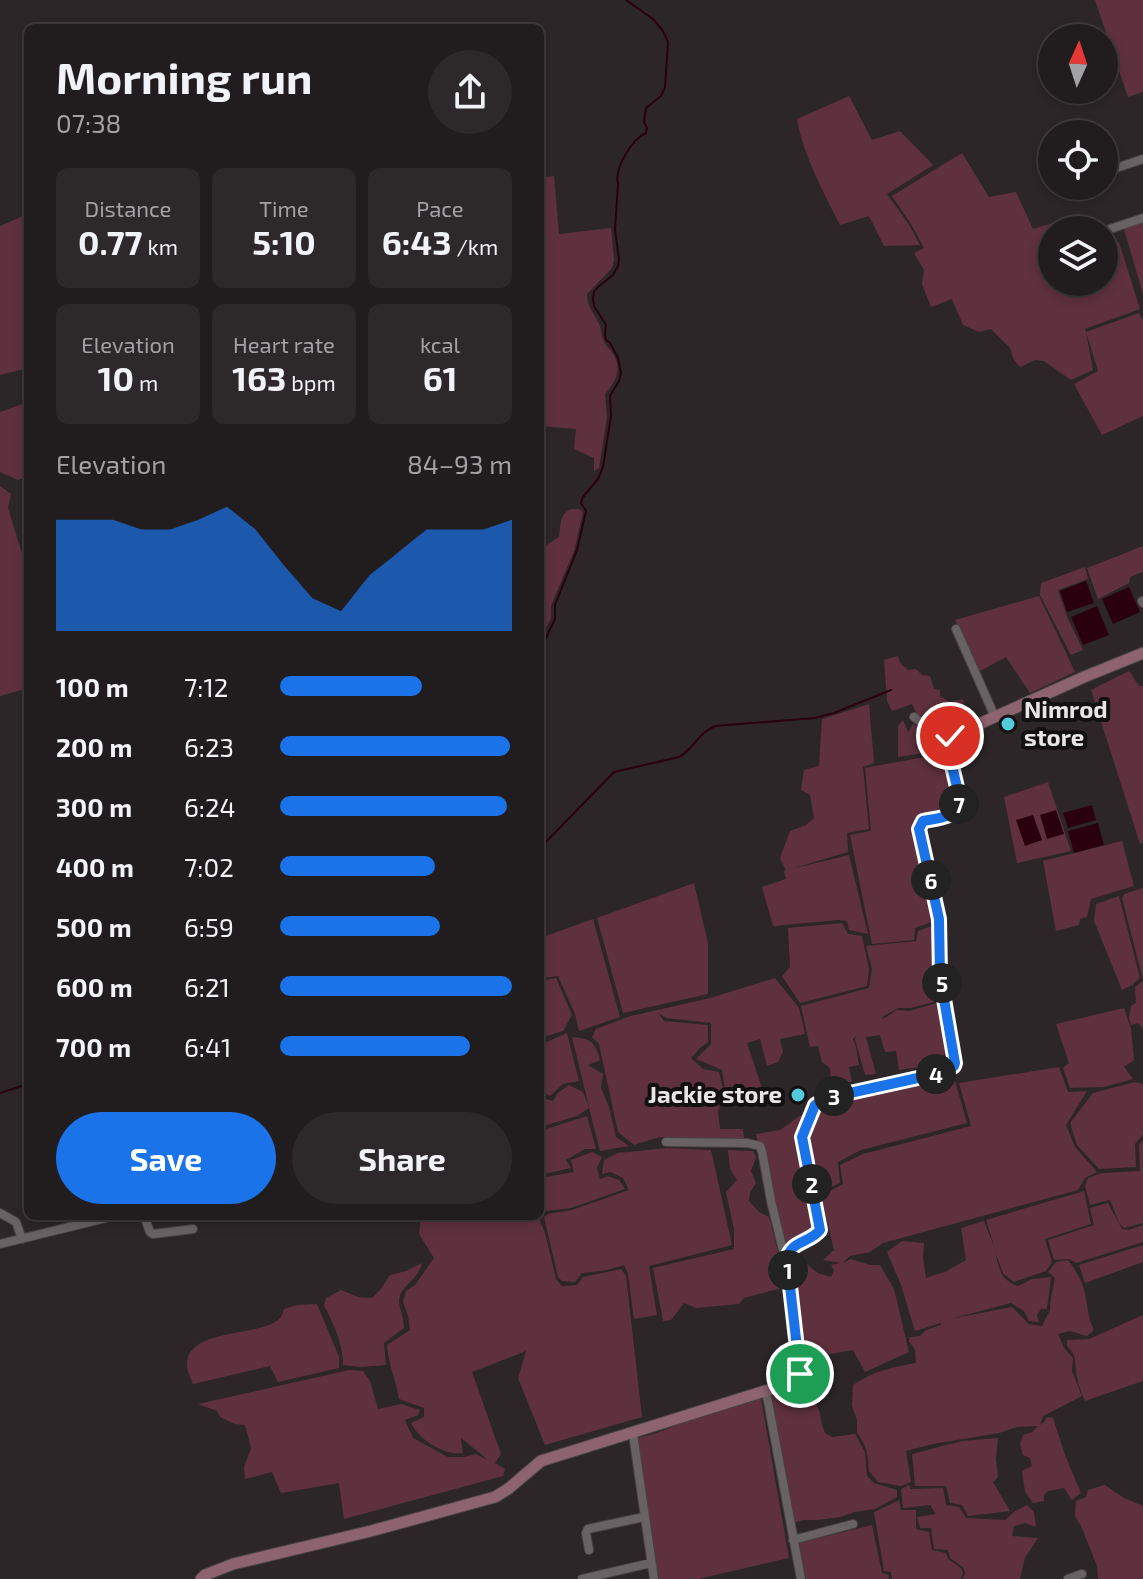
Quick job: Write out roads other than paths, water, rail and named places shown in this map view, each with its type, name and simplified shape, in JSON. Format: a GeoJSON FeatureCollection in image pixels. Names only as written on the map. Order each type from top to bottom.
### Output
{"type":"FeatureCollection","features":[{"type":"Feature","properties":{"kind":"street"},"geometry":{"type":"LineString","coordinates":[[1118,167],[1143,159]]}},
{"type":"Feature","properties":{"kind":"street"},"geometry":{"type":"LineString","coordinates":[[1118,226],[1143,218]]}},
{"type":"Feature","properties":{"kind":"street"},"geometry":{"type":"LineString","coordinates":[[956,629],[995,717]]}},
{"type":"Feature","properties":{"kind":"street"},"geometry":{"type":"LineString","coordinates":[[914,717],[937,734],[952,736],[1143,653]]}},
{"type":"Feature","properties":{"kind":"street"},"geometry":{"type":"LineString","coordinates":[[201,1579],[233,1564],[495,1497],[541,1461],[797,1381],[800,1377],[787,1260],[788,1252],[794,1246],[820,1230],[802,1137],[815,1105],[827,1098],[945,1072],[955,1063],[940,976],[939,919],[919,829],[923,821],[953,814],[959,809],[960,800],[948,749],[952,736]]}},
{"type":"Feature","properties":{"kind":"street"},"geometry":{"type":"LineString","coordinates":[[666,1142],[747,1143],[760,1146],[783,1250],[788,1252]]}},
{"type":"Feature","properties":{"kind":"street"},"geometry":{"type":"LineString","coordinates":[[0,1213],[16,1222],[22,1239]]}},
{"type":"Feature","properties":{"kind":"street"},"geometry":{"type":"LineString","coordinates":[[0,1244],[88,1220]]}},
{"type":"Feature","properties":{"kind":"street"},"geometry":{"type":"LineString","coordinates":[[146,1220],[153,1234],[193,1229]]}},
{"type":"Feature","properties":{"kind":"street"},"geometry":{"type":"LineString","coordinates":[[766,1391],[801,1579]]}},
{"type":"Feature","properties":{"kind":"street"},"geometry":{"type":"LineString","coordinates":[[633,1434],[654,1579]]}},
{"type":"Feature","properties":{"kind":"street"},"geometry":{"type":"LineString","coordinates":[[589,1550],[588,1529],[644,1517]]}},
{"type":"Feature","properties":{"kind":"street"},"geometry":{"type":"LineString","coordinates":[[793,1540],[853,1524]]}},
{"type":"Feature","properties":{"kind":"street"},"geometry":{"type":"LineString","coordinates":[[582,1579],[651,1563]]}},
{"type":"Feature","properties":{"kind":"street"},"geometry":{"type":"LineString","coordinates":[[1068,1579],[1082,1574]]}},
{"type":"Feature","properties":{"kind":"waterway"},"geometry":{"type":"LineString","coordinates":[[544,642],[555,619],[555,605],[577,550],[586,511],[581,503],[583,497],[598,479],[603,467],[611,416],[610,396],[621,373],[618,358],[606,340],[606,325],[593,299],[594,292],[613,275],[618,266],[615,230],[617,177],[621,162],[630,148],[646,133],[646,108],[661,96],[665,87],[668,42],[653,19],[626,0]]}},
{"type":"Feature","properties":{"kind":"waterway"},"geometry":{"type":"LineString","coordinates":[[544,844],[614,772],[679,757],[715,726],[815,718],[891,690]]}},
{"type":"Feature","properties":{"kind":"waterway"},"geometry":{"type":"LineString","coordinates":[[0,1093],[24,1085]]}},
{"type":"Feature","properties":{"kind":"place","name":"Nimrod store"},"geometry":{"type":"Point","coordinates":[1008,724]}},
{"type":"Feature","properties":{"kind":"place","name":"Jackie store"},"geometry":{"type":"Point","coordinates":[798,1095]}}]}
